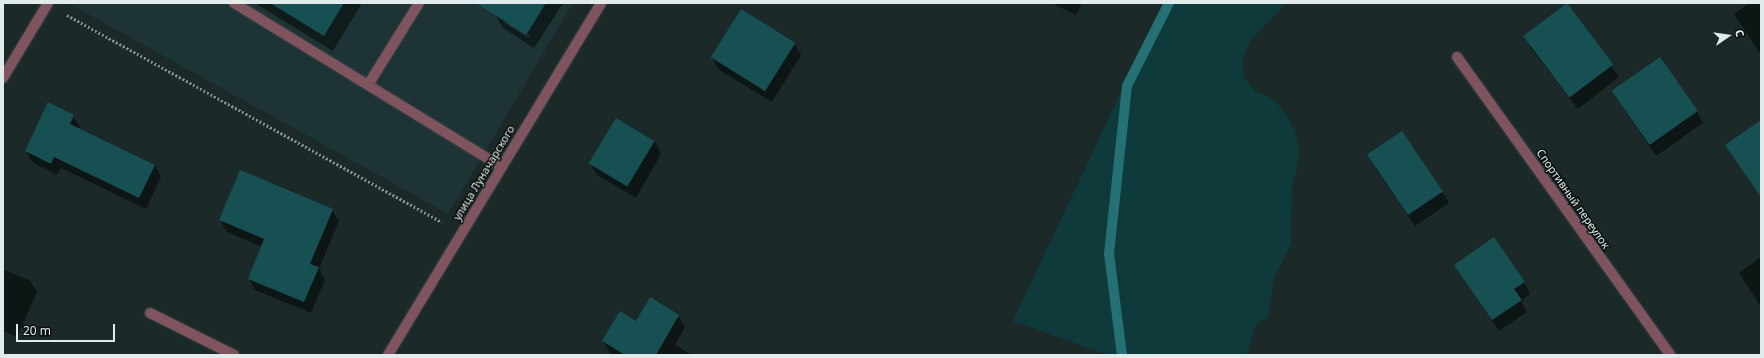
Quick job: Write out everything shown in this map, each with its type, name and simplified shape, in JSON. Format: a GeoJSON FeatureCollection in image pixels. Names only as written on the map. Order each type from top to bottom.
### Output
{"type":"FeatureCollection","features":[{"type":"Feature","properties":{"kind":"street"},"geometry":{"type":"LineString","coordinates":[[234,3],[502,166]]}},
{"type":"Feature","properties":{"kind":"street"},"geometry":{"type":"LineString","coordinates":[[368,85],[419,3]]}},
{"type":"Feature","properties":{"kind":"street","name":"улица Луначарского"},"geometry":{"type":"LineString","coordinates":[[388,355],[601,3]]}},
{"type":"Feature","properties":{"kind":"street"},"geometry":{"type":"LineString","coordinates":[[3,78],[48,4]]}},
{"type":"Feature","properties":{"kind":"street","name":"Спортивный переулок"},"geometry":{"type":"LineString","coordinates":[[1457,57],[1670,355]]}},
{"type":"Feature","properties":{"kind":"street"},"geometry":{"type":"LineString","coordinates":[[150,313],[234,355]]}},
{"type":"Feature","properties":{"kind":"path"},"geometry":{"type":"LineString","coordinates":[[48,4],[462,233]]}},
{"type":"Feature","properties":{"kind":"shaded area"},"geometry":{"type":"Polygon","coordinates":[[[68,3],[573,3],[448,214],[68,3]]]}},
{"type":"Feature","properties":{"kind":"shaded area"},"geometry":{"type":"Polygon","coordinates":[[[1163,3],[1286,3],[1250,41],[1243,58],[1244,78],[1256,92],[1273,99],[1286,114],[1295,131],[1299,150],[1297,168],[1292,186],[1291,244],[1274,278],[1268,317],[1256,324],[1247,355],[1108,355],[1013,321],[1163,3]]]}},
{"type":"Feature","properties":{"kind":"building"},"geometry":{"type":"Polygon","coordinates":[[[270,3],[344,3],[324,36],[270,3]]]}},
{"type":"Feature","properties":{"kind":"building"},"geometry":{"type":"Polygon","coordinates":[[[476,3],[546,3],[526,35],[476,3]]]}},
{"type":"Feature","properties":{"kind":"building"},"geometry":{"type":"Polygon","coordinates":[[[1567,3],[1613,64],[1569,98],[1523,36],[1567,3]]]}},
{"type":"Feature","properties":{"kind":"building"},"geometry":{"type":"Polygon","coordinates":[[[741,9],[795,43],[765,91],[711,57],[741,9]]]}},
{"type":"Feature","properties":{"kind":"building"},"geometry":{"type":"Polygon","coordinates":[[[1660,57],[1698,111],[1650,145],[1612,91],[1660,57]]]}},
{"type":"Feature","properties":{"kind":"building"},"geometry":{"type":"Polygon","coordinates":[[[48,102],[74,115],[70,124],[155,165],[139,198],[54,157],[51,164],[25,151],[48,102]]]}},
{"type":"Feature","properties":{"kind":"building"},"geometry":{"type":"Polygon","coordinates":[[[616,118],[655,141],[627,187],[589,163],[616,118]]]}},
{"type":"Feature","properties":{"kind":"building"},"geometry":{"type":"Polygon","coordinates":[[[1761,120],[1761,197],[1725,145],[1761,120]]]}},
{"type":"Feature","properties":{"kind":"building"},"geometry":{"type":"Polygon","coordinates":[[[1402,131],[1443,192],[1408,215],[1367,154],[1402,131]]]}},
{"type":"Feature","properties":{"kind":"building"},"geometry":{"type":"Polygon","coordinates":[[[240,170],[333,209],[310,264],[319,267],[304,302],[248,279],[264,239],[219,220],[240,170]]]}},
{"type":"Feature","properties":{"kind":"building"},"geometry":{"type":"Polygon","coordinates":[[[1494,237],[1525,282],[1514,289],[1522,300],[1492,320],[1454,265],[1494,237]]]}},
{"type":"Feature","properties":{"kind":"building"},"geometry":{"type":"Polygon","coordinates":[[[650,297],[679,315],[656,355],[625,355],[602,341],[620,311],[636,321],[650,297]]]}},
{"type":"Feature","properties":{"kind":"waterway"},"geometry":{"type":"LineString","coordinates":[[1122,355],[1109,254],[1127,86],[1169,3]]}}]}
